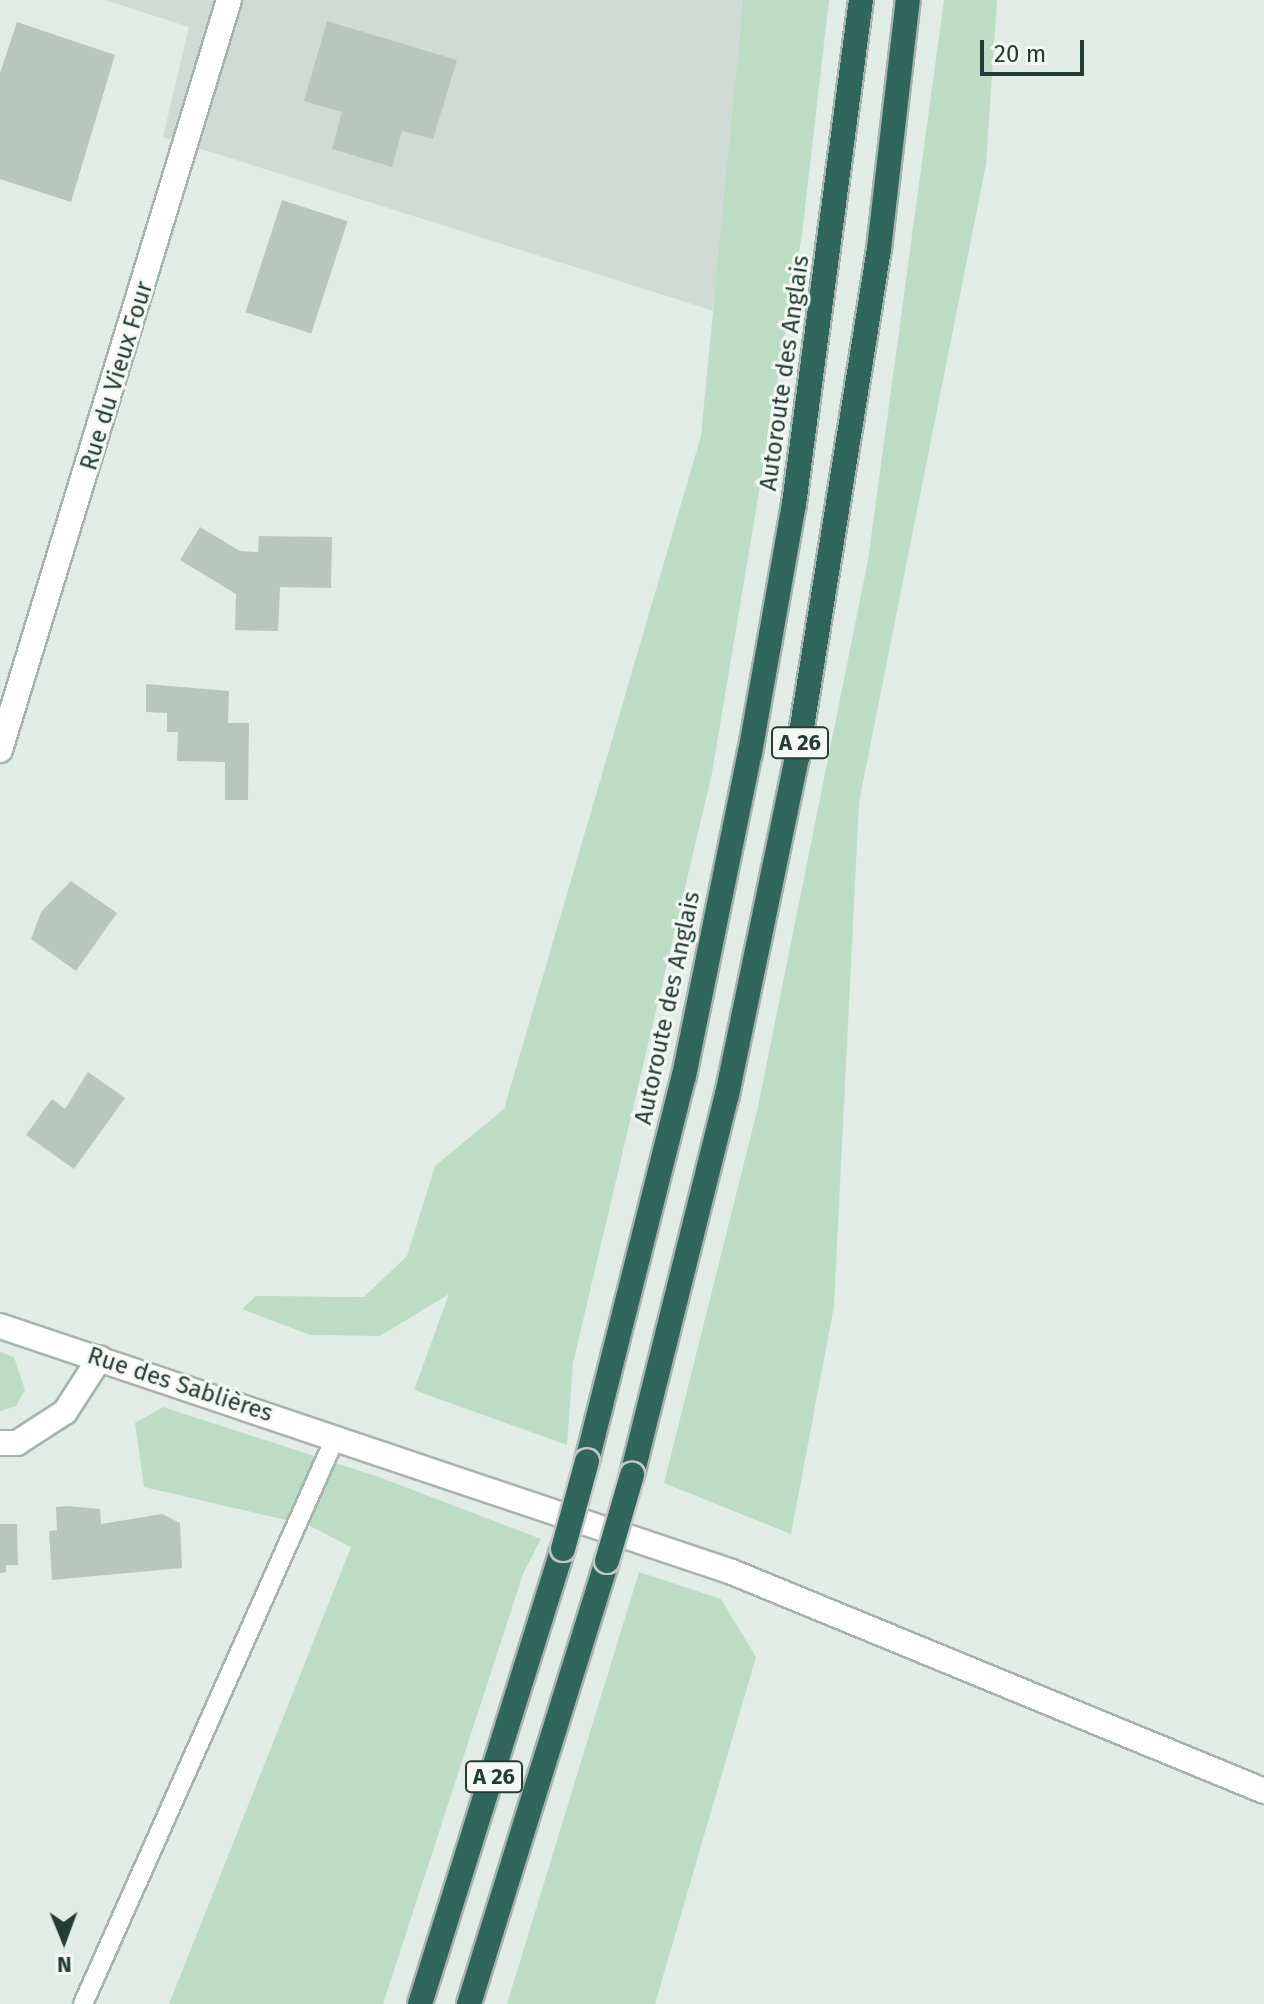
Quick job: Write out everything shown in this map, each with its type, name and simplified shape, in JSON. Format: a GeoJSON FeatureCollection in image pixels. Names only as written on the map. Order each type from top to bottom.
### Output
{"type":"FeatureCollection","features":[{"type":"Feature","properties":{"kind":"highway","name":"Autoroute des Anglais"},"geometry":{"type":"LineString","coordinates":[[420,2004],[563,1549],[684,1076],[750,753],[794,504],[861,0]]}},
{"type":"Feature","properties":{"kind":"highway","name":"A 26"},"geometry":{"type":"LineString","coordinates":[[469,2004],[632,1475],[727,1095],[797,758],[879,249],[908,0]]}},
{"type":"Feature","properties":{"kind":"street","name":"Rue du Vieux Four"},"geometry":{"type":"LineString","coordinates":[[0,750],[229,0]]}},
{"type":"Feature","properties":{"kind":"street","name":"Rue des Sablières"},"geometry":{"type":"LineString","coordinates":[[0,1326],[336,1436],[732,1572],[1264,1791]]}},
{"type":"Feature","properties":{"kind":"street"},"geometry":{"type":"LineString","coordinates":[[0,1443],[17,1443],[65,1412],[100,1358]]}},
{"type":"Feature","properties":{"kind":"lane"},"geometry":{"type":"LineString","coordinates":[[83,2004],[336,1436]]}},
{"type":"Feature","properties":{"kind":"shaded area"},"geometry":{"type":"Polygon","coordinates":[[[105,0],[743,0],[714,311],[163,137],[189,27],[105,0]]]}},
{"type":"Feature","properties":{"kind":"green space"},"geometry":{"type":"Polygon","coordinates":[[[743,0],[829,0],[802,234],[712,773],[573,1363],[567,1445],[414,1390],[449,1294],[380,1336],[310,1335],[242,1309],[256,1296],[364,1297],[407,1256],[435,1166],[504,1109],[701,436],[743,0]]]}},
{"type":"Feature","properties":{"kind":"green space"},"geometry":{"type":"Polygon","coordinates":[[[944,0],[997,0],[986,164],[859,802],[834,1306],[791,1534],[664,1483],[758,1107],[868,560],[944,0]]]}},
{"type":"Feature","properties":{"kind":"green space"},"geometry":{"type":"Polygon","coordinates":[[[0,1352],[14,1357],[25,1390],[16,1406],[0,1411],[0,1352]]]}},
{"type":"Feature","properties":{"kind":"green space"},"geometry":{"type":"Polygon","coordinates":[[[163,1407],[379,1477],[541,1539],[523,1574],[383,2004],[169,2004],[351,1547],[308,1525],[144,1487],[135,1423],[163,1407]]]}},
{"type":"Feature","properties":{"kind":"green space"},"geometry":{"type":"Polygon","coordinates":[[[639,1572],[721,1599],[756,1657],[655,2004],[507,2004],[639,1572]]]}},
{"type":"Feature","properties":{"kind":"building"},"geometry":{"type":"Polygon","coordinates":[[[327,21],[457,60],[433,139],[402,131],[392,167],[332,149],[342,112],[304,101],[327,21]]]}},
{"type":"Feature","properties":{"kind":"building"},"geometry":{"type":"Polygon","coordinates":[[[17,22],[115,55],[71,202],[0,179],[0,73],[17,22]]]}},
{"type":"Feature","properties":{"kind":"building"},"geometry":{"type":"Polygon","coordinates":[[[282,200],[348,221],[311,334],[246,312],[282,200]]]}},
{"type":"Feature","properties":{"kind":"building"},"geometry":{"type":"Polygon","coordinates":[[[200,527],[240,551],[258,552],[259,536],[332,537],[331,588],[280,587],[278,631],[235,630],[236,594],[180,560],[200,527]]]}},
{"type":"Feature","properties":{"kind":"building"},"geometry":{"type":"Polygon","coordinates":[[[146,684],[229,691],[228,723],[249,723],[248,800],[225,800],[225,762],[177,761],[178,732],[167,732],[167,713],[146,712],[146,684]]]}},
{"type":"Feature","properties":{"kind":"building"},"geometry":{"type":"Polygon","coordinates":[[[71,881],[117,913],[76,971],[31,939],[41,912],[71,881]]]}},
{"type":"Feature","properties":{"kind":"building"},"geometry":{"type":"Polygon","coordinates":[[[88,1072],[125,1098],[74,1169],[26,1135],[52,1099],[65,1109],[88,1072]]]}},
{"type":"Feature","properties":{"kind":"building"},"geometry":{"type":"Polygon","coordinates":[[[56,1507],[100,1509],[101,1524],[162,1514],[180,1523],[182,1568],[52,1580],[49,1531],[57,1530],[56,1507]]]}},
{"type":"Feature","properties":{"kind":"building"},"geometry":{"type":"Polygon","coordinates":[[[0,1524],[17,1524],[18,1565],[6,1565],[6,1572],[0,1573],[0,1524]]]}}]}
